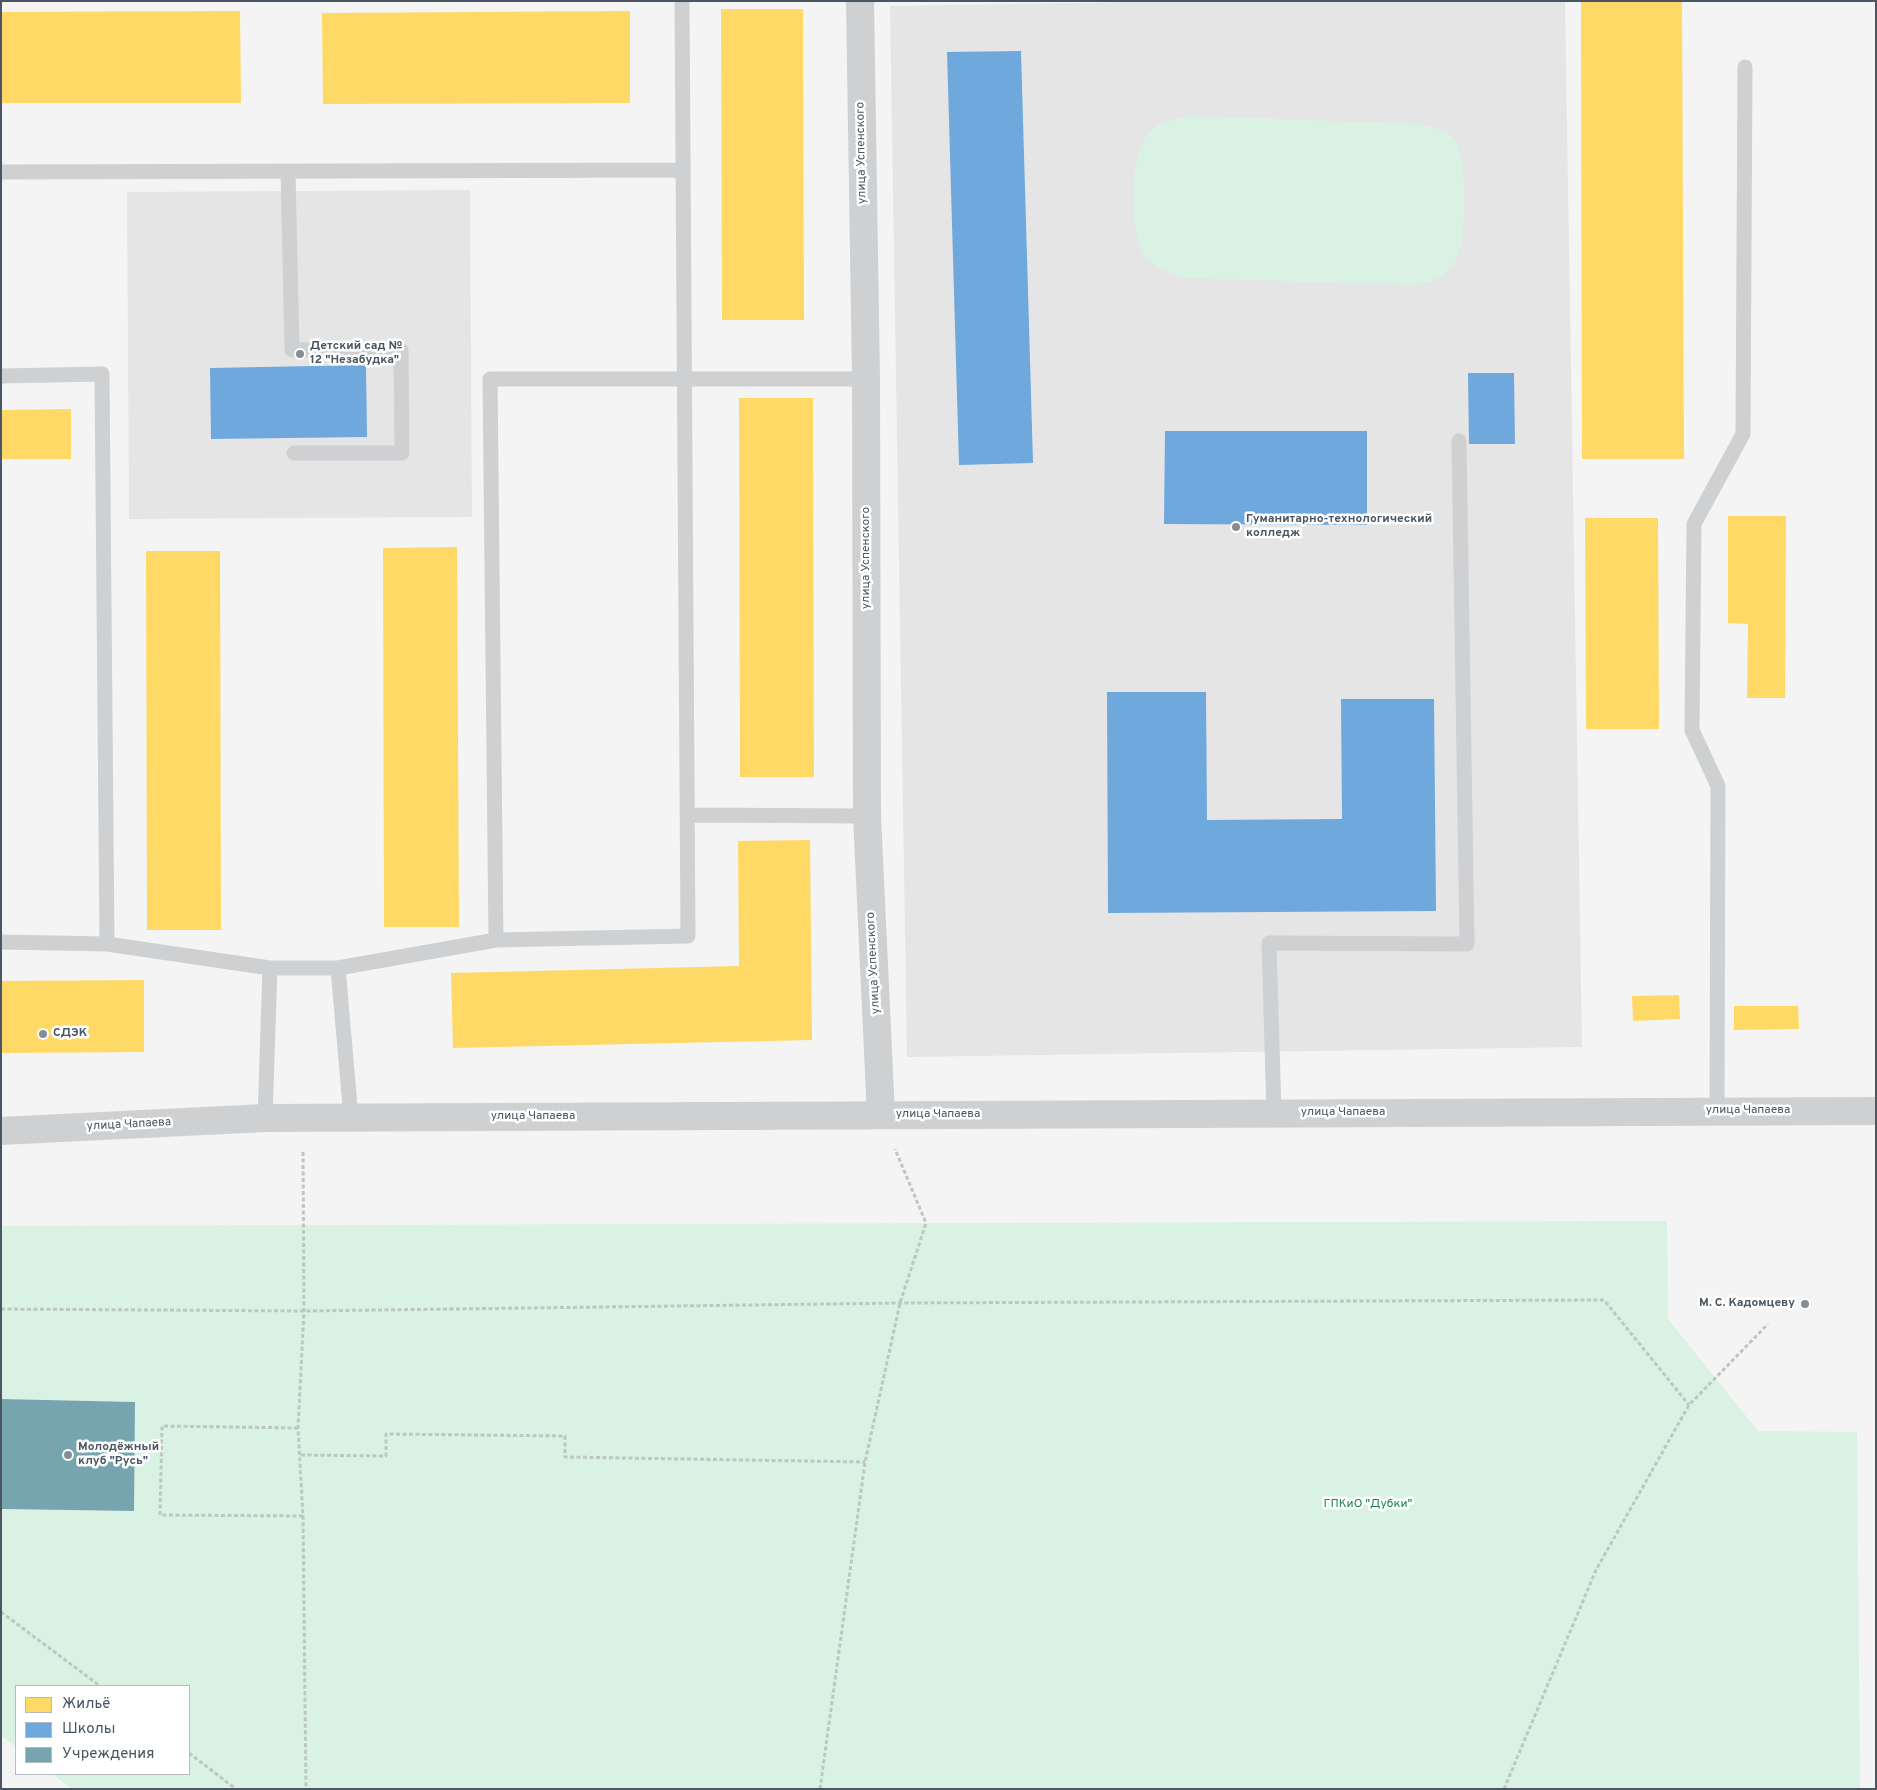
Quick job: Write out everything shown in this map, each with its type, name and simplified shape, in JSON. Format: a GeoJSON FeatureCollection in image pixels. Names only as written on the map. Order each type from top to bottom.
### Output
{"type":"FeatureCollection","features":[{"type":"Feature","properties":{"kind":"street","name":"улица Успенского"},"geometry":{"type":"LineString","coordinates":[[860,1],[866,379],[868,816],[881,1115]]}},
{"type":"Feature","properties":{"kind":"street","name":"улица Чапаева"},"geometry":{"type":"LineString","coordinates":[[1,1131],[265,1118],[1876,1111]]}},
{"type":"Feature","properties":{"kind":"lane"},"geometry":{"type":"LineString","coordinates":[[1,942],[106,944],[270,968],[338,968],[496,940],[688,936],[682,1]]}},
{"type":"Feature","properties":{"kind":"lane"},"geometry":{"type":"LineString","coordinates":[[1717,1111],[1718,786],[1692,730],[1694,524],[1743,434],[1745,67]]}},
{"type":"Feature","properties":{"kind":"lane"},"geometry":{"type":"LineString","coordinates":[[1,172],[683,170]]}},
{"type":"Feature","properties":{"kind":"lane"},"geometry":{"type":"LineString","coordinates":[[288,172],[292,350],[400,350],[401,360],[402,453],[294,454]]}},
{"type":"Feature","properties":{"kind":"lane"},"geometry":{"type":"LineString","coordinates":[[1,376],[102,374],[106,944]]}},
{"type":"Feature","properties":{"kind":"lane"},"geometry":{"type":"LineString","coordinates":[[496,940],[490,379],[866,379]]}},
{"type":"Feature","properties":{"kind":"lane"},"geometry":{"type":"LineString","coordinates":[[1274,1113],[1269,944],[1467,944],[1459,442]]}},
{"type":"Feature","properties":{"kind":"lane"},"geometry":{"type":"LineString","coordinates":[[688,815],[868,816]]}},
{"type":"Feature","properties":{"kind":"lane"},"geometry":{"type":"LineString","coordinates":[[265,1118],[270,968]]}},
{"type":"Feature","properties":{"kind":"lane"},"geometry":{"type":"LineString","coordinates":[[338,968],[351,1118]]}},
{"type":"Feature","properties":{"kind":"path"},"geometry":{"type":"LineString","coordinates":[[820,1789],[865,1462],[900,1303],[926,1223],[881,1115]]}},
{"type":"Feature","properties":{"kind":"path"},"geometry":{"type":"LineString","coordinates":[[303,1118],[304,1311],[298,1428],[303,1516],[306,1789]]}},
{"type":"Feature","properties":{"kind":"path"},"geometry":{"type":"LineString","coordinates":[[1,1309],[304,1311],[900,1303],[1604,1300],[1688,1406]]}},
{"type":"Feature","properties":{"kind":"path"},"geometry":{"type":"LineString","coordinates":[[1504,1789],[1596,1570],[1688,1406],[1768,1324]]}},
{"type":"Feature","properties":{"kind":"path"},"geometry":{"type":"LineString","coordinates":[[298,1428],[162,1426],[160,1515],[303,1516]]}},
{"type":"Feature","properties":{"kind":"path"},"geometry":{"type":"LineString","coordinates":[[301,1455],[386,1456],[386,1434],[565,1436],[565,1457],[865,1462]]}},
{"type":"Feature","properties":{"kind":"path"},"geometry":{"type":"LineString","coordinates":[[1,1612],[99,1685]]}},
{"type":"Feature","properties":{"kind":"path"},"geometry":{"type":"LineString","coordinates":[[190,1754],[236,1789]]}},
{"type":"Feature","properties":{"kind":"shaded area","name":"Гуманитарно-технологический колледж"},"geometry":{"type":"Polygon","coordinates":[[[1196,1],[1565,1],[1582,1047],[907,1057],[890,6],[1196,1]]]}},
{"type":"Feature","properties":{"kind":"shaded area","name":"Детский сад № 12 \"Незабудка\""},"geometry":{"type":"Polygon","coordinates":[[[470,190],[472,517],[129,519],[127,192],[470,190]]]}},
{"type":"Feature","properties":{"kind":"green space"},"geometry":{"type":"Polygon","coordinates":[[[1188,116],[1421,124],[1446,132],[1453,137],[1458,146],[1463,175],[1463,228],[1457,259],[1442,276],[1430,282],[1416,285],[1183,278],[1160,268],[1149,260],[1142,250],[1137,235],[1133,198],[1137,161],[1141,146],[1147,135],[1155,127],[1188,116]]]}},
{"type":"Feature","properties":{"kind":"green space","name":"ГПКиО \"Дубки\""},"geometry":{"type":"Polygon","coordinates":[[[1667,1221],[1668,1319],[1758,1431],[1857,1432],[1860,1789],[72,1789],[53,1775],[190,1775],[190,1685],[15,1685],[15,1746],[1,1736],[1,1509],[133,1511],[135,1402],[1,1399],[1,1226],[1667,1221]]]}},
{"type":"Feature","properties":{"kind":"building: Жильё"},"geometry":{"type":"Polygon","coordinates":[[[1581,1],[1682,1],[1684,459],[1582,459],[1581,1]]]}},
{"type":"Feature","properties":{"kind":"building: Жильё"},"geometry":{"type":"Polygon","coordinates":[[[721,9],[803,9],[804,320],[722,320],[721,9]]]}},
{"type":"Feature","properties":{"kind":"building: Жильё"},"geometry":{"type":"Polygon","coordinates":[[[240,11],[241,103],[1,103],[1,12],[240,11]]]}},
{"type":"Feature","properties":{"kind":"building: Жильё"},"geometry":{"type":"Polygon","coordinates":[[[630,11],[630,103],[323,104],[322,13],[630,11]]]}},
{"type":"Feature","properties":{"kind":"building: Жильё"},"geometry":{"type":"Polygon","coordinates":[[[739,398],[813,398],[814,777],[740,777],[739,398]]]}},
{"type":"Feature","properties":{"kind":"building: Жильё"},"geometry":{"type":"Polygon","coordinates":[[[71,409],[71,459],[1,459],[1,410],[71,409]]]}},
{"type":"Feature","properties":{"kind":"building: Жильё"},"geometry":{"type":"Polygon","coordinates":[[[1728,516],[1786,516],[1785,698],[1747,698],[1748,624],[1728,623],[1728,516]]]}},
{"type":"Feature","properties":{"kind":"building: Жильё"},"geometry":{"type":"Polygon","coordinates":[[[1585,518],[1658,518],[1659,729],[1586,729],[1585,518]]]}},
{"type":"Feature","properties":{"kind":"building: Жильё"},"geometry":{"type":"Polygon","coordinates":[[[457,547],[459,927],[384,927],[383,548],[457,547]]]}},
{"type":"Feature","properties":{"kind":"building: Жильё"},"geometry":{"type":"Polygon","coordinates":[[[146,551],[220,551],[221,930],[147,930],[146,551]]]}},
{"type":"Feature","properties":{"kind":"building: Жильё"},"geometry":{"type":"Polygon","coordinates":[[[810,840],[812,1040],[453,1048],[451,973],[739,966],[738,841],[810,840]]]}},
{"type":"Feature","properties":{"kind":"building: Жильё"},"geometry":{"type":"Polygon","coordinates":[[[144,980],[144,1052],[1,1053],[1,981],[144,980]]]}},
{"type":"Feature","properties":{"kind":"building: Жильё"},"geometry":{"type":"Polygon","coordinates":[[[1679,995],[1680,1019],[1633,1021],[1632,996],[1679,995]]]}},
{"type":"Feature","properties":{"kind":"building: Жильё"},"geometry":{"type":"Polygon","coordinates":[[[1734,1006],[1798,1006],[1799,1029],[1734,1030],[1734,1006]]]}},
{"type":"Feature","properties":{"kind":"building: Школы"},"geometry":{"type":"Polygon","coordinates":[[[1021,51],[1033,463],[959,465],[947,52],[1021,51]]]}},
{"type":"Feature","properties":{"kind":"building: Школы"},"geometry":{"type":"Polygon","coordinates":[[[366,365],[367,437],[211,439],[210,368],[366,365]]]}},
{"type":"Feature","properties":{"kind":"building: Школы"},"geometry":{"type":"Polygon","coordinates":[[[1468,373],[1514,373],[1515,444],[1469,444],[1468,373]]]}},
{"type":"Feature","properties":{"kind":"building: Школы"},"geometry":{"type":"Polygon","coordinates":[[[1165,431],[1367,431],[1367,525],[1164,524],[1165,431]]]}},
{"type":"Feature","properties":{"kind":"building: Школы"},"geometry":{"type":"Polygon","coordinates":[[[1107,692],[1206,692],[1207,820],[1342,819],[1341,699],[1434,699],[1436,911],[1108,913],[1107,692]]]}},
{"type":"Feature","properties":{"kind":"building: Учреждения","name":"Молодёжный клуб \"Русь\""},"geometry":{"type":"Polygon","coordinates":[[[1,1399],[135,1402],[134,1511],[1,1509],[1,1399]]]}},
{"type":"Feature","properties":{"kind":"place","name":"Детский сад № 12 \"Незабудка\""},"geometry":{"type":"Point","coordinates":[300,354]}},
{"type":"Feature","properties":{"kind":"place","name":"Гуманитарно-технологический колледж"},"geometry":{"type":"Point","coordinates":[1236,527]}},
{"type":"Feature","properties":{"kind":"place","name":"СДЭК"},"geometry":{"type":"Point","coordinates":[43,1034]}},
{"type":"Feature","properties":{"kind":"place","name":"М. С. Кадомцеву"},"geometry":{"type":"Point","coordinates":[1805,1304]}},
{"type":"Feature","properties":{"kind":"place","name":"Молодёжный клуб \"Русь\""},"geometry":{"type":"Point","coordinates":[68,1455]}}]}
